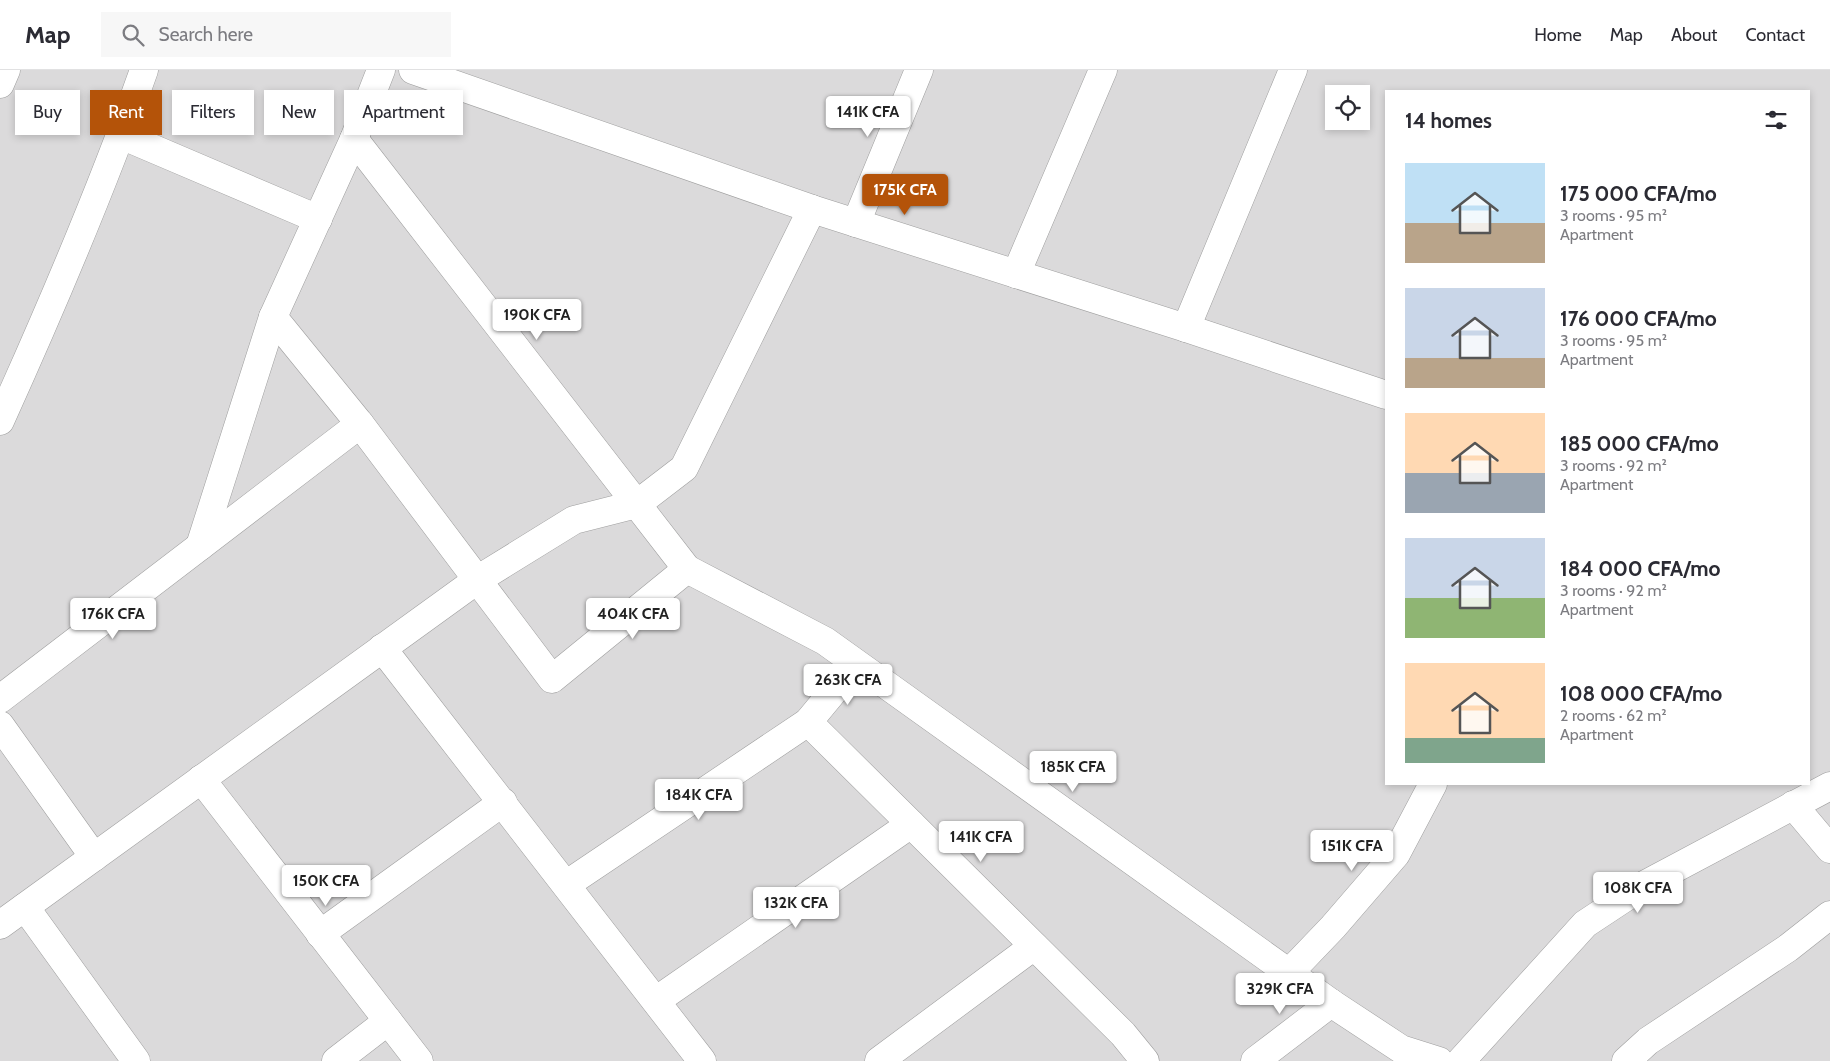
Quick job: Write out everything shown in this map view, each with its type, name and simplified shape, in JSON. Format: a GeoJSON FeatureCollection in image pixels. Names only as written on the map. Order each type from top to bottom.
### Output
{"type":"FeatureCollection","features":[{"type":"Feature","properties":{"kind":"street"},"geometry":{"type":"LineString","coordinates":[[0,84],[6,70]]}},
{"type":"Feature","properties":{"kind":"street"},"geometry":{"type":"LineString","coordinates":[[137,90],[144,70]]}},
{"type":"Feature","properties":{"kind":"street"},"geometry":{"type":"LineString","coordinates":[[200,546],[273,318],[354,139],[380,70]]}},
{"type":"Feature","properties":{"kind":"street"},"geometry":{"type":"LineString","coordinates":[[413,70],[812,209],[1186,328],[1385,395]]}},
{"type":"Feature","properties":{"kind":"street"},"geometry":{"type":"LineString","coordinates":[[856,223],[919,70]]}},
{"type":"Feature","properties":{"kind":"street"},"geometry":{"type":"LineString","coordinates":[[1016,274],[1104,70]]}},
{"type":"Feature","properties":{"kind":"street"},"geometry":{"type":"LineString","coordinates":[[1186,328],[1293,70]]}},
{"type":"Feature","properties":{"kind":"street"},"geometry":{"type":"LineString","coordinates":[[0,421],[51,309],[122,135],[318,219]]}},
{"type":"Feature","properties":{"kind":"street"},"geometry":{"type":"LineString","coordinates":[[354,139],[687,569],[825,641],[1330,1003],[1401,1049],[1439,1061]]}},
{"type":"Feature","properties":{"kind":"street"},"geometry":{"type":"LineString","coordinates":[[0,925],[477,580],[574,520],[637,504],[684,468],[812,209]]}},
{"type":"Feature","properties":{"kind":"street"},"geometry":{"type":"LineString","coordinates":[[273,318],[360,424],[552,679],[687,569]]}},
{"type":"Feature","properties":{"kind":"street"},"geometry":{"type":"LineString","coordinates":[[0,700],[360,424]]}},
{"type":"Feature","properties":{"kind":"street"},"geometry":{"type":"LineString","coordinates":[[382,648],[657,1000],[702,1061]]}},
{"type":"Feature","properties":{"kind":"street"},"geometry":{"type":"LineString","coordinates":[[567,884],[808,722],[856,664]]}},
{"type":"Feature","properties":{"kind":"street"},"geometry":{"type":"LineString","coordinates":[[808,722],[1123,1034],[1145,1061]]}},
{"type":"Feature","properties":{"kind":"street"},"geometry":{"type":"LineString","coordinates":[[0,725],[94,857]]}},
{"type":"Feature","properties":{"kind":"street"},"geometry":{"type":"LineString","coordinates":[[201,779],[419,1061]]}},
{"type":"Feature","properties":{"kind":"street"},"geometry":{"type":"LineString","coordinates":[[1288,973],[1334,926],[1396,854],[1432,785]]}},
{"type":"Feature","properties":{"kind":"street"},"geometry":{"type":"LineString","coordinates":[[1461,1061],[1585,924],[1644,885],[1830,786]]}},
{"type":"Feature","properties":{"kind":"street"},"geometry":{"type":"LineString","coordinates":[[320,934],[503,802]]}},
{"type":"Feature","properties":{"kind":"street"},"geometry":{"type":"LineString","coordinates":[[1793,805],[1830,849]]}},
{"type":"Feature","properties":{"kind":"street"},"geometry":{"type":"LineString","coordinates":[[657,1000],[911,824]]}},
{"type":"Feature","properties":{"kind":"street"},"geometry":{"type":"LineString","coordinates":[[25,907],[136,1061]]}},
{"type":"Feature","properties":{"kind":"street"},"geometry":{"type":"LineString","coordinates":[[1626,1061],[1648,1041],[1788,948],[1830,915]]}},
{"type":"Feature","properties":{"kind":"street"},"geometry":{"type":"LineString","coordinates":[[879,1061],[1034,946]]}},
{"type":"Feature","properties":{"kind":"street"},"geometry":{"type":"LineString","coordinates":[[1255,1061],[1330,1003]]}},
{"type":"Feature","properties":{"kind":"street"},"geometry":{"type":"LineString","coordinates":[[336,1061],[388,1021]]}},
{"type":"Feature","properties":{"kind":"shaded area"},"geometry":{"type":"Polygon","coordinates":[[[0,70],[1830,70],[1830,1061],[0,1061],[0,70]]]}}]}
